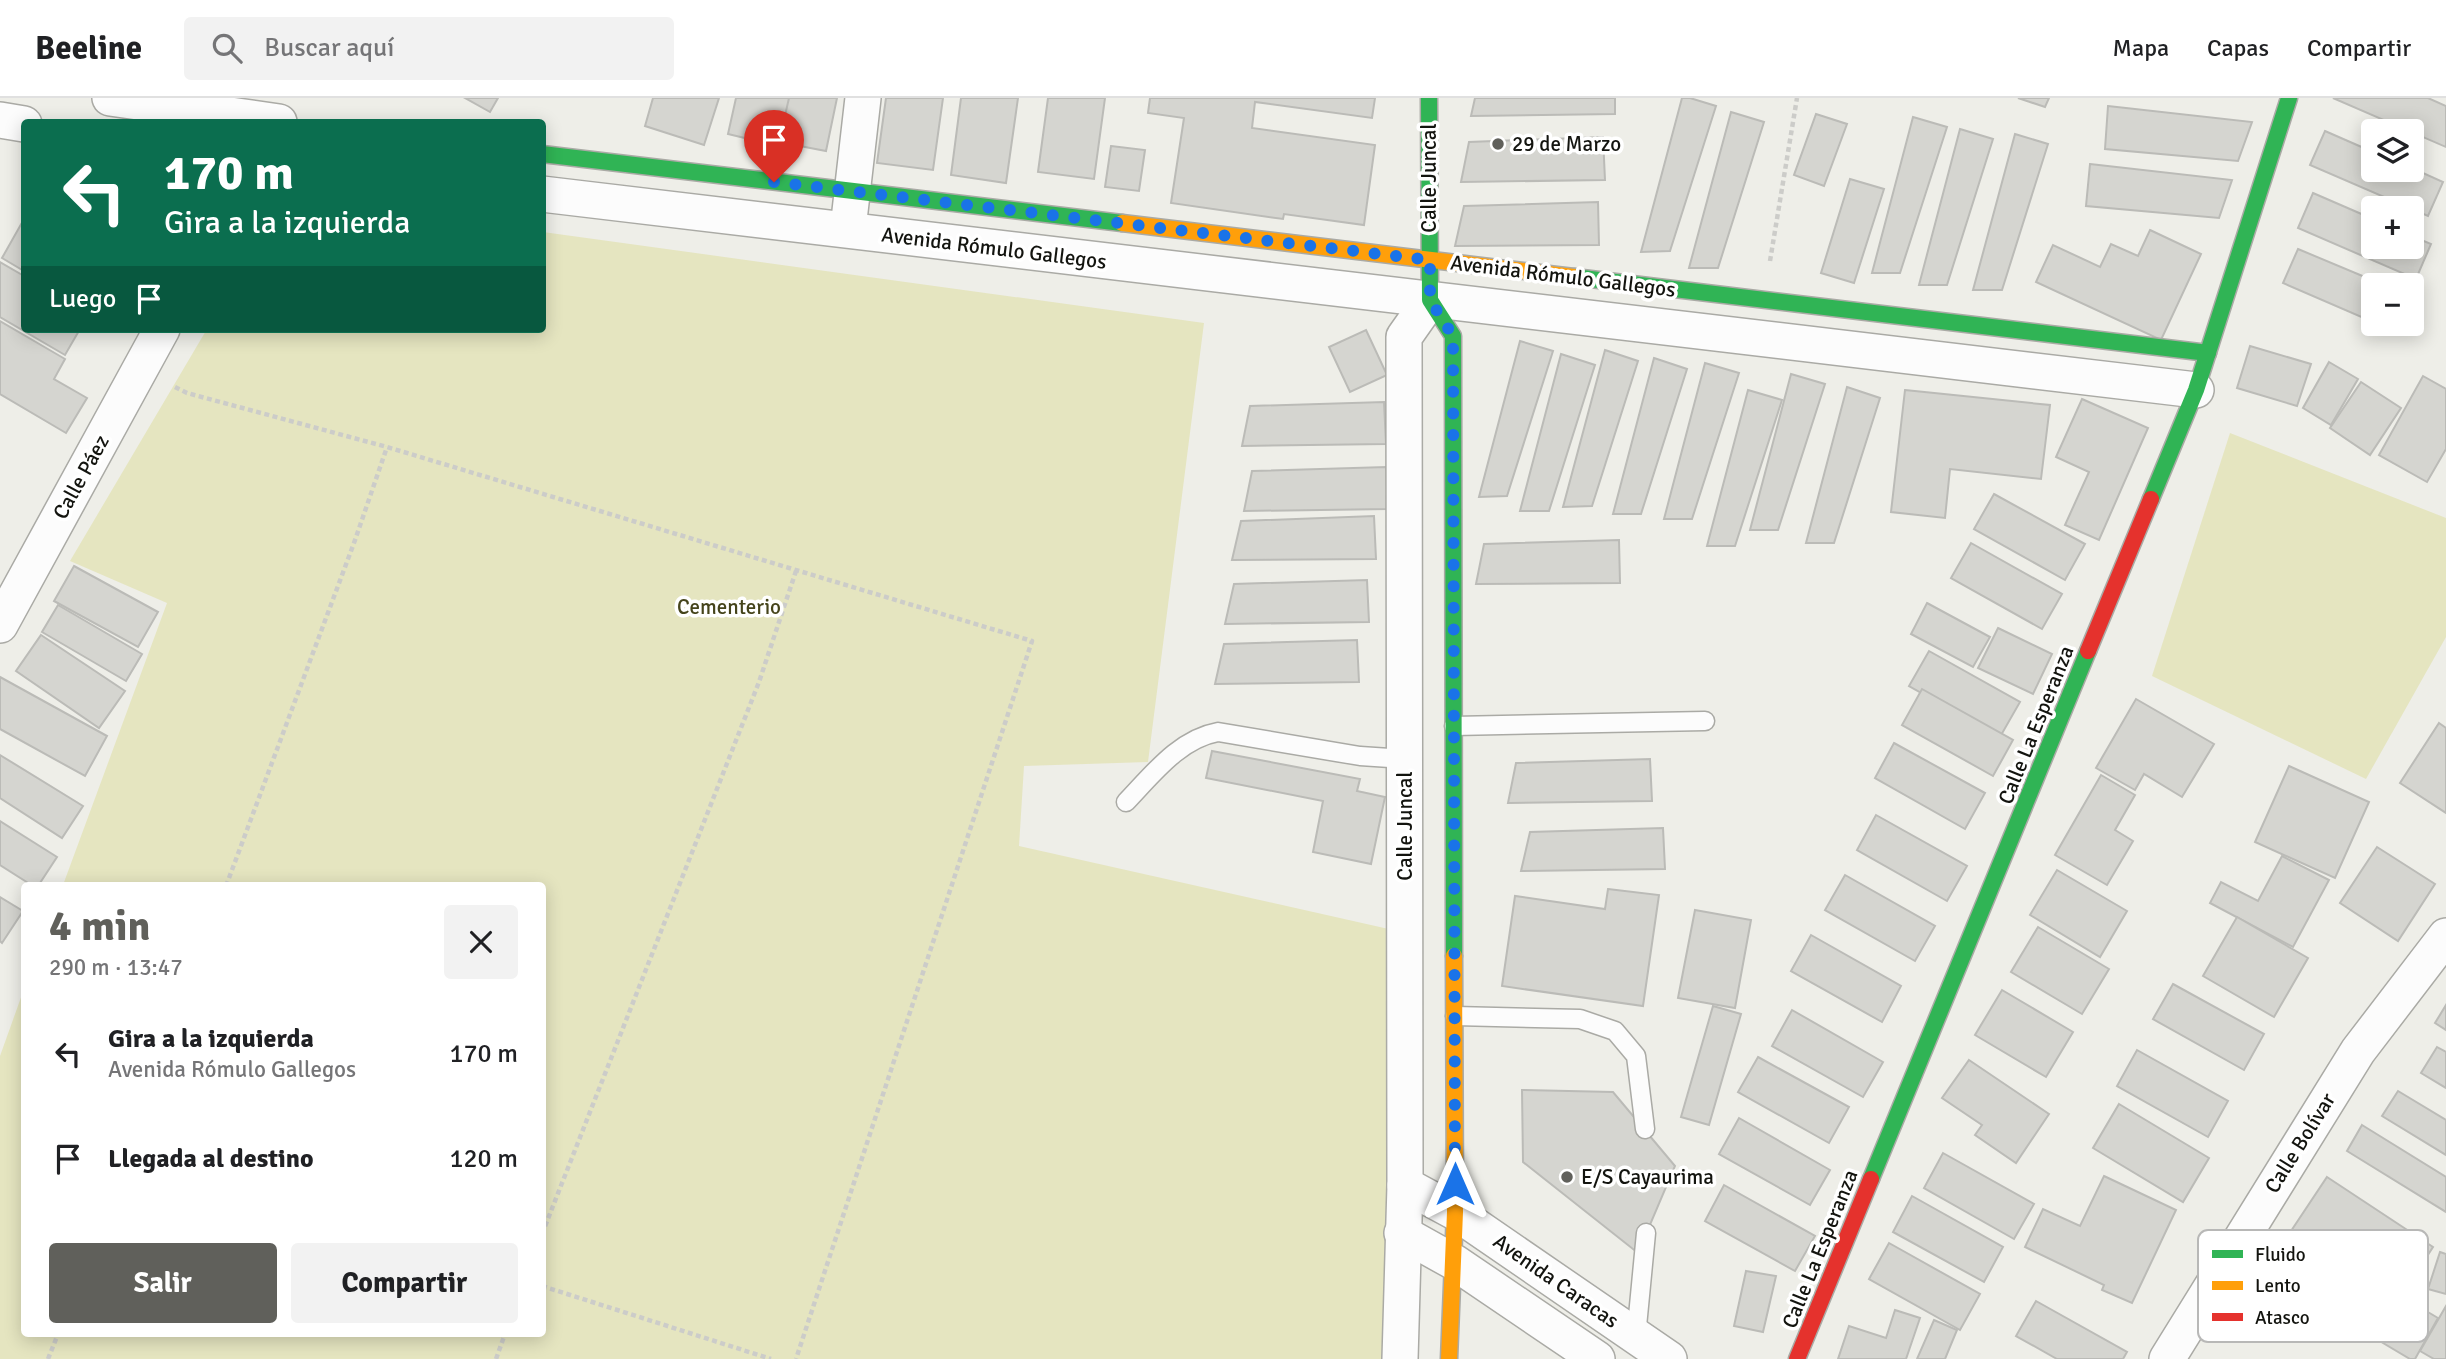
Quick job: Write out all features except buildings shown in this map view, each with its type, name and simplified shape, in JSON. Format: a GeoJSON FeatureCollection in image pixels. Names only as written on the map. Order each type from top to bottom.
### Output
{"type":"FeatureCollection","features":[{"type":"Feature","properties":{"kind":"street"},"geometry":{"type":"LineString","coordinates":[[110,98],[254,119]]}},
{"type":"Feature","properties":{"kind":"street"},"geometry":{"type":"LineString","coordinates":[[276,119],[286,98]]}},
{"type":"Feature","properties":{"kind":"street"},"geometry":{"type":"LineString","coordinates":[[848,230],[863,98]]}},
{"type":"Feature","properties":{"kind":"street","name":"Calle Juncal"},"geometry":{"type":"LineString","coordinates":[[1400,1359],[1405,1185],[1405,337],[1430,300],[1429,98]]}},
{"type":"Feature","properties":{"kind":"street","name":"Calle La Esperanza"},"geometry":{"type":"LineString","coordinates":[[1797,1359],[2196,390],[2289,98]]}},
{"type":"Feature","properties":{"kind":"street"},"geometry":{"type":"LineString","coordinates":[[0,120],[21,124]]}},
{"type":"Feature","properties":{"kind":"street","name":"Avenida Rómulo Gallegos"},"geometry":{"type":"LineString","coordinates":[[546,154],[2208,354]]}},
{"type":"Feature","properties":{"kind":"street","name":"Avenida Rómulo Gallegos"},"geometry":{"type":"LineString","coordinates":[[546,194],[2196,390]]}},
{"type":"Feature","properties":{"kind":"street"},"geometry":{"type":"LineString","coordinates":[[1430,300],[1453,336],[1455,1212],[1449,1359]]}},
{"type":"Feature","properties":{"kind":"street","name":"Calle Páez"},"geometry":{"type":"LineString","coordinates":[[0,625],[160,333]]}},
{"type":"Feature","properties":{"kind":"street","name":"Calle Bolívar"},"geometry":{"type":"LineString","coordinates":[[2247,1230],[2358,1051],[2446,936]]}},
{"type":"Feature","properties":{"kind":"street","name":"Avenida Caracas"},"geometry":{"type":"LineString","coordinates":[[1405,1185],[1455,1212],[1669,1359]]}},
{"type":"Feature","properties":{"kind":"street","name":"Avenida Caracas"},"geometry":{"type":"LineString","coordinates":[[1402,1233],[1454,1262],[1597,1359]]}},
{"type":"Feature","properties":{"kind":"street","name":"Calle Bolívar"},"geometry":{"type":"LineString","coordinates":[[2167,1359],[2198,1309]]}},
{"type":"Feature","properties":{"kind":"lane"},"geometry":{"type":"LineString","coordinates":[[1454,726],[1705,721]]}},
{"type":"Feature","properties":{"kind":"lane"},"geometry":{"type":"LineString","coordinates":[[1126,802],[1171,755],[1203,735],[1218,732],[1360,756],[1405,759]]}},
{"type":"Feature","properties":{"kind":"lane"},"geometry":{"type":"LineString","coordinates":[[1455,1016],[1580,1019],[1615,1031],[1636,1056],[1645,1129]]}},
{"type":"Feature","properties":{"kind":"lane"},"geometry":{"type":"LineString","coordinates":[[1636,1337],[1646,1233]]}},
{"type":"Feature","properties":{"kind":"path"},"geometry":{"type":"LineString","coordinates":[[1763,299],[1797,98]]}},
{"type":"Feature","properties":{"kind":"path"},"geometry":{"type":"LineString","coordinates":[[175,387],[187,393],[387,447],[1032,641],[796,1359]]}},
{"type":"Feature","properties":{"kind":"path"},"geometry":{"type":"LineString","coordinates":[[227,882],[354,544],[387,447]]}},
{"type":"Feature","properties":{"kind":"path"},"geometry":{"type":"LineString","coordinates":[[546,1224],[759,682],[796,571]]}},
{"type":"Feature","properties":{"kind":"path"},"geometry":{"type":"LineString","coordinates":[[546,1287],[771,1359]]}},
{"type":"Feature","properties":{"kind":"path"},"geometry":{"type":"LineString","coordinates":[[48,1359],[57,1337]]}},
{"type":"Feature","properties":{"kind":"path"},"geometry":{"type":"LineString","coordinates":[[496,1359],[504,1337]]}},
{"type":"Feature","properties":{"kind":"green space","name":"Cementerio"},"geometry":{"type":"Polygon","coordinates":[[[546,232],[1204,323],[1148,762],[1024,766],[1019,846],[1402,932],[1387,1359],[0,1359],[0,1056],[21,997],[21,1337],[546,1337],[546,882],[64,882],[167,603],[70,561],[205,333],[546,333],[546,232]]]}},
{"type":"Feature","properties":{"kind":"green space"},"geometry":{"type":"Polygon","coordinates":[[[2230,433],[2446,518],[2446,637],[2366,779],[2152,676],[2230,433]]]}},
{"type":"Feature","properties":{"kind":"traffic: fast"},"geometry":{"type":"LineString","coordinates":[[1429,98],[1430,300],[1453,336],[1454,956]]}},
{"type":"Feature","properties":{"kind":"traffic: fast"},"geometry":{"type":"LineString","coordinates":[[2151,499],[2196,390],[2289,98]]}},
{"type":"Feature","properties":{"kind":"traffic: fast"},"geometry":{"type":"LineString","coordinates":[[546,154],[1122,223]]}},
{"type":"Feature","properties":{"kind":"traffic: fast"},"geometry":{"type":"LineString","coordinates":[[1574,277],[2208,353]]}},
{"type":"Feature","properties":{"kind":"traffic: fast"},"geometry":{"type":"LineString","coordinates":[[1871,1179],[2088,651]]}},
{"type":"Feature","properties":{"kind":"traffic: slow"},"geometry":{"type":"LineString","coordinates":[[1122,223],[1574,277]]}},
{"type":"Feature","properties":{"kind":"traffic: slow"},"geometry":{"type":"LineString","coordinates":[[1449,1359],[1455,1212],[1454,956]]}},
{"type":"Feature","properties":{"kind":"traffic: jam"},"geometry":{"type":"LineString","coordinates":[[2088,651],[2151,499]]}},
{"type":"Feature","properties":{"kind":"traffic: jam"},"geometry":{"type":"LineString","coordinates":[[1797,1359],[1871,1179]]}},
{"type":"Feature","properties":{"kind":"place","name":"29 de Marzo"},"geometry":{"type":"Point","coordinates":[1498,144]}},
{"type":"Feature","properties":{"kind":"place","name":"E/S Cayaurima"},"geometry":{"type":"Point","coordinates":[1567,1177]}},
{"type":"Feature","properties":{"kind":"route"},"geometry":{"type":"LineString","coordinates":[[774,182],[1430,260],[1430,300],[1453,336],[1455,1184]]}}]}
